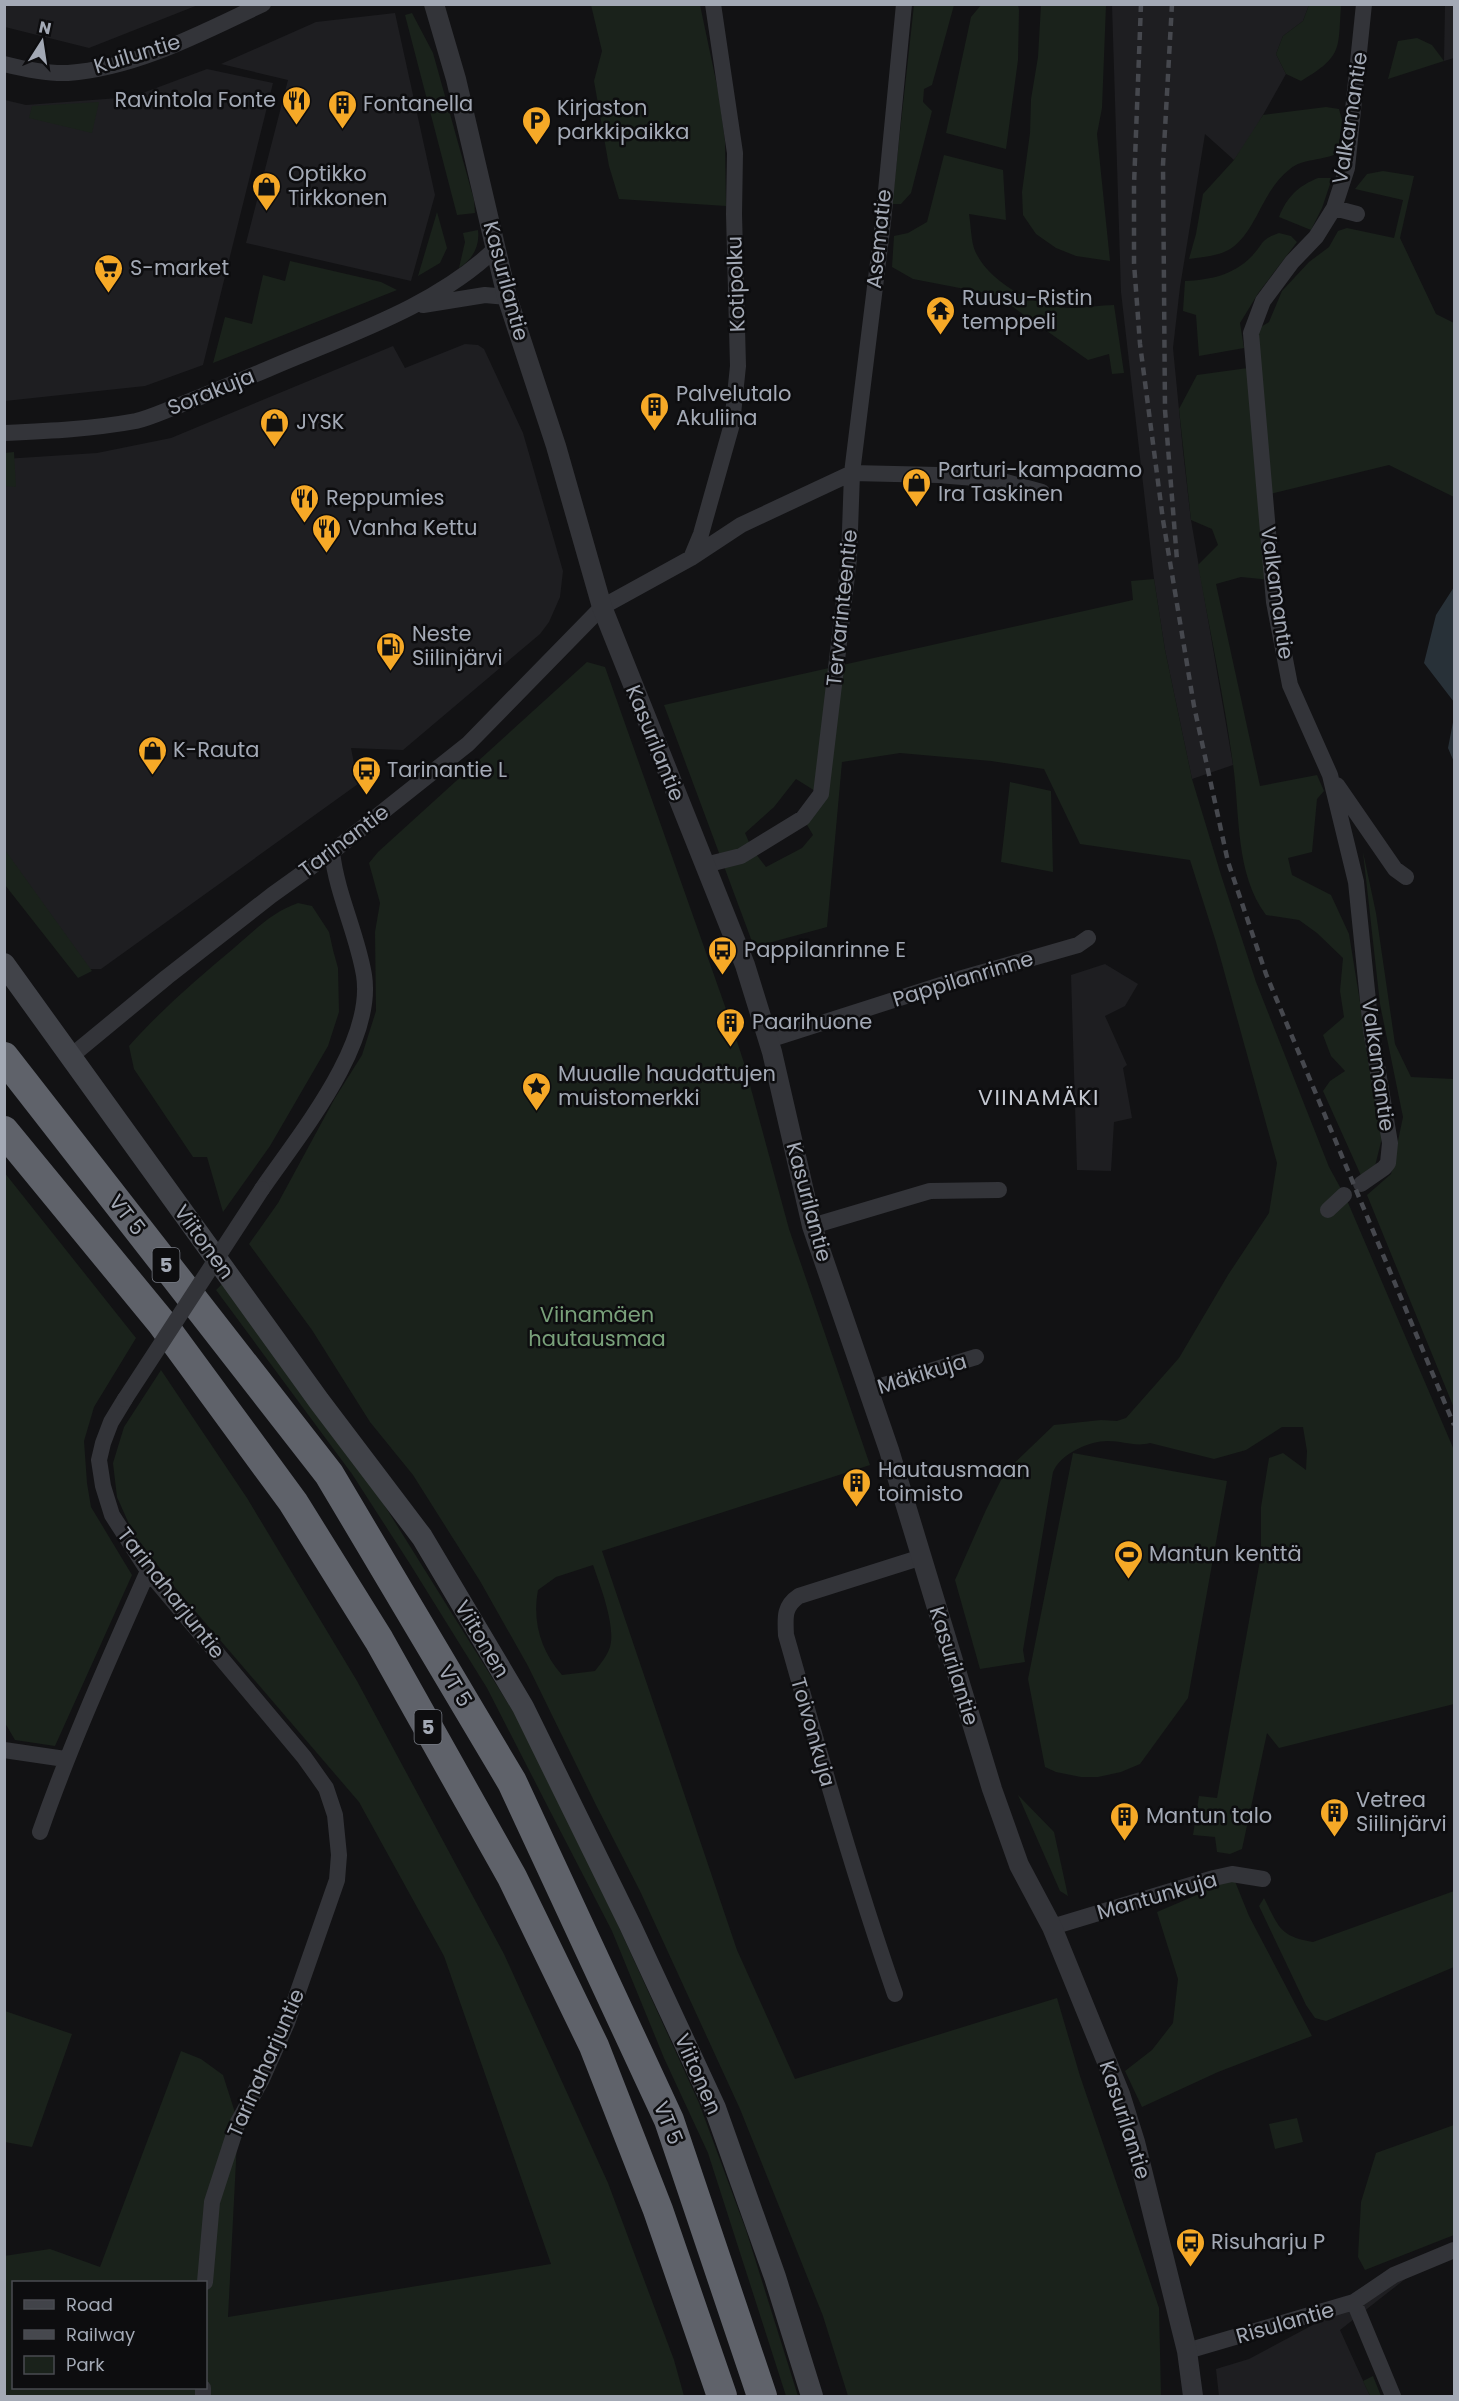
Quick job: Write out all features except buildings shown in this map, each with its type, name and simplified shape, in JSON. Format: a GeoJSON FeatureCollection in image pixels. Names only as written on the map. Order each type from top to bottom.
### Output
{"type":"FeatureCollection","features":[{"type":"Feature","properties":{"kind":"highway","name":"VT 5"},"geometry":{"type":"LineString","coordinates":[[4,1056],[329,1474],[512,1782],[669,2120],[762,2397]]}},
{"type":"Feature","properties":{"kind":"highway","name":"VT 5"},"geometry":{"type":"LineString","coordinates":[[4,1131],[161,1322],[293,1502],[379,1640],[513,1877],[594,2046],[658,2210],[722,2397]]}},
{"type":"Feature","properties":{"kind":"main road","name":"Viitonen"},"geometry":{"type":"LineString","coordinates":[[4,964],[319,1401],[422,1537],[523,1707],[630,1925],[715,2108],[775,2277],[812,2397]]}},
{"type":"Feature","properties":{"kind":"street","name":"Kuiluntie"},"geometry":{"type":"LineString","coordinates":[[4,64],[66,73],[108,68],[163,50],[263,4]]}},
{"type":"Feature","properties":{"kind":"street","name":"Kasurilantie"},"geometry":{"type":"LineString","coordinates":[[434,4],[456,79],[507,297],[556,446],[602,607],[617,650],[745,965],[769,1040],[812,1226],[868,1390],[922,1557],[972,1726],[1019,1865],[1052,1927],[1120,2094],[1135,2142],[1187,2351],[1194,2397]]}},
{"type":"Feature","properties":{"kind":"street","name":"Kotipolku"},"geometry":{"type":"LineString","coordinates":[[691,558],[701,534],[732,424],[738,366],[734,214],[735,153],[713,4]]}},
{"type":"Feature","properties":{"kind":"street","name":"Asematie"},"geometry":{"type":"LineString","coordinates":[[852,473],[883,222],[904,4]]}},
{"type":"Feature","properties":{"kind":"street","name":"Valkamantie"},"geometry":{"type":"LineString","coordinates":[[1361,1184],[1388,1163],[1390,1143],[1371,1030],[1356,882],[1330,775],[1290,685],[1274,602],[1251,333],[1263,301],[1292,262],[1316,237],[1334,208],[1347,168],[1364,4]]}},
{"type":"Feature","properties":{"kind":"street"},"geometry":{"type":"LineString","coordinates":[[1334,208],[1357,214]]}},
{"type":"Feature","properties":{"kind":"street","name":"Sorakuja"},"geometry":{"type":"LineString","coordinates":[[4,433],[107,426],[139,420],[210,394],[407,309],[456,281],[478,266],[496,249]]}},
{"type":"Feature","properties":{"kind":"street","name":"Sorakuja"},"geometry":{"type":"LineString","coordinates":[[407,309],[485,295],[507,297]]}},
{"type":"Feature","properties":{"kind":"street","name":"Tarinantie"},"geometry":{"type":"LineString","coordinates":[[70,1058],[167,977],[272,895],[332,852],[468,744],[602,607],[691,558],[741,525],[852,473]]}},
{"type":"Feature","properties":{"kind":"street"},"geometry":{"type":"LineString","coordinates":[[852,473],[938,475],[999,480],[1042,492]]}},
{"type":"Feature","properties":{"kind":"street","name":"Tervarinteentie"},"geometry":{"type":"LineString","coordinates":[[705,866],[741,856],[803,818],[820,794],[849,559],[852,473]]}},
{"type":"Feature","properties":{"kind":"street"},"geometry":{"type":"LineString","coordinates":[[1330,775],[1395,869],[1406,877]]}},
{"type":"Feature","properties":{"kind":"street","name":"Tarinaharjuntie"},"geometry":{"type":"LineString","coordinates":[[205,2281],[212,2202],[238,2122],[262,2079],[287,2024],[338,1880],[338,1828],[326,1788],[304,1757],[148,1571],[112,1515],[100,1474],[99,1460],[111,1422],[125,1399],[328,1092],[352,1048],[360,1025],[364,1001],[364,977],[335,875],[332,852]]}},
{"type":"Feature","properties":{"kind":"street","name":"Pappilanrinne"},"geometry":{"type":"LineString","coordinates":[[769,1040],[946,983],[1078,945],[1088,938]]}},
{"type":"Feature","properties":{"kind":"street"},"geometry":{"type":"LineString","coordinates":[[812,1226],[930,1191],[999,1190]]}},
{"type":"Feature","properties":{"kind":"street"},"geometry":{"type":"LineString","coordinates":[[1328,1210],[1344,1195]]}},
{"type":"Feature","properties":{"kind":"street","name":"Mäkikuja"},"geometry":{"type":"LineString","coordinates":[[868,1390],[976,1357]]}},
{"type":"Feature","properties":{"kind":"street","name":"Toivonkuja"},"geometry":{"type":"LineString","coordinates":[[895,1994],[825,1773],[786,1635],[784,1617],[791,1602],[799,1596],[922,1557]]}},
{"type":"Feature","properties":{"kind":"street"},"geometry":{"type":"LineString","coordinates":[[40,1832],[65,1760],[148,1571]]}},
{"type":"Feature","properties":{"kind":"street"},"geometry":{"type":"LineString","coordinates":[[4,1750],[65,1760]]}},
{"type":"Feature","properties":{"kind":"street","name":"Mantunkuja"},"geometry":{"type":"LineString","coordinates":[[1052,1927],[1232,1874],[1263,1879]]}},
{"type":"Feature","properties":{"kind":"street"},"geometry":{"type":"LineString","coordinates":[[1354,2302],[1394,2275],[1455,2250]]}},
{"type":"Feature","properties":{"kind":"street","name":"Risulantie"},"geometry":{"type":"LineString","coordinates":[[1187,2351],[1354,2302],[1393,2397]]}},
{"type":"Feature","properties":{"kind":"shaded area"},"geometry":{"type":"Polygon","coordinates":[[[5,4],[198,5],[89,48],[5,27],[5,4]]]}},
{"type":"Feature","properties":{"kind":"shaded area"},"geometry":{"type":"Polygon","coordinates":[[[1112,5],[1309,5],[1303,21],[1283,36],[1276,54],[1286,74],[1249,140],[1234,160],[1205,134],[1180,287],[1173,348],[1183,451],[1191,520],[1233,765],[1192,779],[1165,650],[1154,579],[1121,292],[1112,5]]]}},
{"type":"Feature","properties":{"kind":"shaded area"},"geometry":{"type":"Polygon","coordinates":[[[1445,5],[1454,5],[1454,58],[1444,61],[1445,5]]]}},
{"type":"Feature","properties":{"kind":"shaded area","name":"Fontanella"},"geometry":{"type":"Polygon","coordinates":[[[395,13],[435,195],[411,281],[246,243],[288,80],[221,64],[316,22],[395,13]]]}},
{"type":"Feature","properties":{"kind":"shaded area"},"geometry":{"type":"Polygon","coordinates":[[[207,69],[273,83],[203,365],[145,386],[5,401],[5,100],[26,105],[132,97],[207,69]]]}},
{"type":"Feature","properties":{"kind":"shaded area"},"geometry":{"type":"Polygon","coordinates":[[[465,344],[478,345],[484,349],[523,433],[563,571],[560,597],[549,622],[540,634],[403,750],[351,748],[358,784],[101,969],[87,969],[5,865],[4,459],[97,453],[171,438],[393,346],[405,368],[465,344]]]}},
{"type":"Feature","properties":{"kind":"shaded area"},"geometry":{"type":"Polygon","coordinates":[[[1454,587],[1454,702],[1424,663],[1436,615],[1454,587]]]}},
{"type":"Feature","properties":{"kind":"shaded area"},"geometry":{"type":"Polygon","coordinates":[[[1454,717],[1454,762],[1448,748],[1454,717]]]}},
{"type":"Feature","properties":{"kind":"shaded area"},"geometry":{"type":"Polygon","coordinates":[[[1105,964],[1138,984],[1125,1006],[1105,1016],[1127,1065],[1123,1068],[1132,1118],[1114,1122],[1111,1171],[1077,1170],[1071,975],[1105,964]]]}},
{"type":"Feature","properties":{"kind":"shaded area"},"geometry":{"type":"Polygon","coordinates":[[[1418,2269],[1340,2330],[1370,2396],[1219,2396],[1216,2369],[1249,2359],[1418,2269]]]}},
{"type":"Feature","properties":{"kind":"green space"},"geometry":{"type":"Polygon","coordinates":[[[591,5],[700,5],[719,95],[725,141],[726,206],[619,199],[609,166],[594,81],[602,51],[591,5]]]}},
{"type":"Feature","properties":{"kind":"green space"},"geometry":{"type":"Polygon","coordinates":[[[914,5],[954,5],[932,85],[924,89],[923,102],[932,111],[911,193],[901,204],[892,204],[914,5]]]}},
{"type":"Feature","properties":{"kind":"green space"},"geometry":{"type":"Polygon","coordinates":[[[981,5],[1018,5],[1019,10],[1018,60],[1006,149],[946,133],[971,17],[981,5]]]}},
{"type":"Feature","properties":{"kind":"green space"},"geometry":{"type":"Polygon","coordinates":[[[1041,5],[1106,5],[1102,108],[1097,134],[1110,261],[1076,256],[1056,248],[1036,234],[1023,215],[1022,192],[1030,133],[1031,99],[1038,57],[1041,5]]]}},
{"type":"Feature","properties":{"kind":"green space"},"geometry":{"type":"Polygon","coordinates":[[[1309,5],[1341,5],[1338,42],[1336,50],[1325,65],[1301,81],[1286,74],[1276,54],[1283,36],[1303,21],[1309,5]]]}},
{"type":"Feature","properties":{"kind":"green space"},"geometry":{"type":"Polygon","coordinates":[[[412,13],[433,53],[474,200],[475,213],[457,215],[405,15],[412,13]]]}},
{"type":"Feature","properties":{"kind":"green space"},"geometry":{"type":"Polygon","coordinates":[[[1417,38],[1432,45],[1444,61],[1388,79],[1398,41],[1417,38]]]}},
{"type":"Feature","properties":{"kind":"green space"},"geometry":{"type":"Polygon","coordinates":[[[99,102],[92,133],[29,118],[32,106],[99,102]]]}},
{"type":"Feature","properties":{"kind":"green space"},"geometry":{"type":"Polygon","coordinates":[[[1326,107],[1339,109],[1342,120],[1338,153],[1295,165],[1281,177],[1248,230],[1233,247],[1218,254],[1189,259],[1203,194],[1234,160],[1263,115],[1326,107]]]}},
{"type":"Feature","properties":{"kind":"green space"},"geometry":{"type":"Polygon","coordinates":[[[944,155],[1003,170],[1006,220],[969,214],[975,251],[982,263],[1003,284],[1044,304],[1072,308],[1114,305],[1124,373],[1112,374],[1109,354],[1088,360],[996,295],[913,279],[892,267],[894,236],[908,233],[927,222],[944,155]]]}},
{"type":"Feature","properties":{"kind":"green space"},"geometry":{"type":"Polygon","coordinates":[[[1383,171],[1414,176],[1400,238],[1436,314],[1454,323],[1454,497],[1389,465],[1266,495],[1271,580],[1241,577],[1216,584],[1260,786],[1317,775],[1324,791],[1317,799],[1312,852],[1288,858],[1292,875],[1331,895],[1349,934],[1382,1138],[1375,1166],[1363,1180],[1323,1091],[1330,1081],[1345,1071],[1331,1056],[1323,1035],[1344,1017],[1340,991],[1343,958],[1317,933],[1299,920],[1266,915],[1256,899],[1244,862],[1229,739],[1198,565],[1218,545],[1212,529],[1191,520],[1179,409],[1197,375],[1255,367],[1251,333],[1269,322],[1282,291],[1309,262],[1329,247],[1338,231],[1347,228],[1394,238],[1403,200],[1355,189],[1367,174],[1383,171]]]}},
{"type":"Feature","properties":{"kind":"green space"},"geometry":{"type":"Polygon","coordinates":[[[1318,178],[1332,178],[1322,208],[1311,230],[1279,217],[1294,193],[1318,178]]]}},
{"type":"Feature","properties":{"kind":"green space"},"geometry":{"type":"Polygon","coordinates":[[[437,212],[447,248],[440,263],[418,276],[437,212]]]}},
{"type":"Feature","properties":{"kind":"green space"},"geometry":{"type":"Polygon","coordinates":[[[478,230],[475,252],[459,268],[465,242],[463,233],[478,230]]]}},
{"type":"Feature","properties":{"kind":"green space"},"geometry":{"type":"Polygon","coordinates":[[[1279,233],[1291,236],[1297,242],[1259,292],[1240,323],[1244,348],[1199,356],[1196,315],[1183,311],[1185,281],[1212,278],[1237,268],[1251,257],[1265,240],[1279,233]]]}},
{"type":"Feature","properties":{"kind":"green space"},"geometry":{"type":"Polygon","coordinates":[[[290,261],[381,282],[397,290],[213,363],[225,317],[252,324],[263,275],[285,281],[290,261]]]}},
{"type":"Feature","properties":{"kind":"green space"},"geometry":{"type":"Polygon","coordinates":[[[14,452],[16,487],[5,486],[5,453],[14,452]]]}},
{"type":"Feature","properties":{"kind":"green space"},"geometry":{"type":"Polygon","coordinates":[[[1154,579],[1165,650],[1192,779],[1256,982],[1329,1167],[1346,1198],[1454,1450],[1454,1704],[1279,1748],[1267,1733],[1242,1849],[1230,1854],[1217,1852],[1215,1837],[1193,1835],[1199,1796],[1217,1798],[1261,1555],[1261,1507],[1269,1458],[1283,1453],[1306,1470],[1307,1451],[1303,1427],[1282,1427],[1246,1450],[1214,1459],[1150,1443],[1108,1441],[1092,1443],[1068,1454],[1053,1472],[1023,1650],[1025,1662],[980,1669],[955,1580],[1005,1472],[1054,1425],[1101,1420],[1117,1421],[1126,1418],[1179,1358],[1228,1275],[1269,1213],[1277,1163],[1216,942],[1190,860],[1080,844],[1044,769],[991,761],[900,753],[842,762],[827,927],[754,947],[664,705],[1133,600],[1131,581],[1154,579]],[[796,779],[774,807],[745,833],[752,849],[766,867],[802,848],[813,835],[803,818],[820,794],[796,779]]]}},
{"type":"Feature","properties":{"kind":"green space","name":"Viinamäen hautausmaa"},"geometry":{"type":"Polygon","coordinates":[[[587,662],[605,667],[732,1026],[789,1229],[870,1465],[602,1551],[737,1950],[795,2079],[1057,1998],[1080,2076],[1159,2308],[1161,2396],[848,2396],[823,2316],[740,2109],[640,1891],[528,1666],[480,1581],[413,1475],[370,1422],[312,1330],[249,1244],[278,1203],[335,1098],[362,1055],[376,1011],[375,932],[380,903],[369,863],[378,852],[587,662]],[[593,1565],[556,1577],[538,1590],[536,1613],[540,1636],[549,1656],[562,1675],[595,1671],[610,1647],[609,1617],[593,1565]]]}},
{"type":"Feature","properties":{"kind":"green space"},"geometry":{"type":"Polygon","coordinates":[[[1010,782],[1051,791],[1053,872],[1001,862],[1010,782]]]}},
{"type":"Feature","properties":{"kind":"green space"},"geometry":{"type":"Polygon","coordinates":[[[4,850],[92,971],[78,978],[5,885],[4,850]]]}},
{"type":"Feature","properties":{"kind":"green space"},"geometry":{"type":"Polygon","coordinates":[[[1363,852],[1376,913],[1395,1044],[1411,1077],[1454,1079],[1454,1408],[1367,1195],[1391,1174],[1403,1117],[1380,1004],[1363,852]]]}},
{"type":"Feature","properties":{"kind":"green space"},"geometry":{"type":"Polygon","coordinates":[[[298,903],[312,906],[329,932],[338,968],[339,1012],[328,1046],[270,1146],[223,1212],[207,1157],[193,1157],[134,1069],[129,1046],[180,995],[257,928],[280,911],[298,903]]]}},
{"type":"Feature","properties":{"kind":"green space"},"geometry":{"type":"Polygon","coordinates":[[[4,1172],[136,1338],[94,1407],[84,1441],[91,1507],[132,1575],[55,1746],[15,1740],[5,1723],[4,1172]]]}},
{"type":"Feature","properties":{"kind":"green space"},"geometry":{"type":"Polygon","coordinates":[[[222,1284],[378,1495],[519,1721],[587,1857],[699,2103],[746,2230],[798,2396],[786,2396],[708,2153],[664,2058],[612,1931],[487,1688],[352,1474],[216,1290],[222,1284]]]}},
{"type":"Feature","properties":{"kind":"green space"},"geometry":{"type":"Polygon","coordinates":[[[161,1370],[247,1498],[357,1681],[504,1954],[608,2183],[674,2360],[684,2396],[5,2396],[4,2256],[50,2249],[100,2267],[181,2051],[201,2059],[223,2075],[238,2122],[228,2317],[551,2264],[444,1956],[359,1802],[172,1584],[133,1533],[117,1497],[113,1463],[124,1427],[161,1370]]]}},
{"type":"Feature","properties":{"kind":"green space","name":"Mantun kenttä"},"geometry":{"type":"Polygon","coordinates":[[[1073,1453],[1227,1481],[1188,1698],[1140,1764],[1121,1772],[1098,1777],[1081,1777],[1056,1772],[1045,1767],[1028,1679],[1073,1453]]]}},
{"type":"Feature","properties":{"kind":"green space"},"geometry":{"type":"Polygon","coordinates":[[[1018,1795],[1054,1832],[1068,1896],[1060,1891],[1018,1795]]]}},
{"type":"Feature","properties":{"kind":"green space"},"geometry":{"type":"Polygon","coordinates":[[[1232,1874],[1249,1916],[1312,2036],[1218,2072],[1142,2107],[1125,2071],[1152,2050],[1173,2023],[1178,1979],[1157,1912],[1199,1894],[1194,1884],[1232,1874]]]}},
{"type":"Feature","properties":{"kind":"green space"},"geometry":{"type":"Polygon","coordinates":[[[1454,1891],[1454,1967],[1326,2021],[1315,2018],[1306,2005],[1259,1906],[1264,1898],[1281,1929],[1293,1937],[1313,1942],[1454,1891]]]}},
{"type":"Feature","properties":{"kind":"green space"},"geometry":{"type":"Polygon","coordinates":[[[5,2011],[72,2034],[32,2147],[5,2142],[5,2011]]]}},
{"type":"Feature","properties":{"kind":"green space"},"geometry":{"type":"Polygon","coordinates":[[[1297,2118],[1303,2142],[1275,2149],[1269,2124],[1297,2118]]]}},
{"type":"Feature","properties":{"kind":"green space"},"geometry":{"type":"Polygon","coordinates":[[[1454,2125],[1454,2235],[1365,2270],[1358,2257],[1361,2202],[1376,2153],[1454,2125]]]}},
{"type":"Feature","properties":{"kind":"green space"},"geometry":{"type":"Polygon","coordinates":[[[1373,2376],[1381,2396],[1370,2396],[1363,2381],[1373,2376]]]}},
{"type":"Feature","properties":{"kind":"railway"},"geometry":{"type":"LineString","coordinates":[[1141,4],[1134,185],[1134,263],[1140,344],[1163,520],[1194,706],[1228,862],[1266,974],[1454,1425]]}},
{"type":"Feature","properties":{"kind":"railway"},"geometry":{"type":"LineString","coordinates":[[1172,4],[1163,165],[1165,410],[1177,560]]}},
{"type":"Feature","properties":{"kind":"place","name":"Ravintola Fonte"},"geometry":{"type":"Point","coordinates":[297,126]}},
{"type":"Feature","properties":{"kind":"place","name":"Fontanella"},"geometry":{"type":"Point","coordinates":[342,130]}},
{"type":"Feature","properties":{"kind":"place","name":"Kirjaston parkkipaikka"},"geometry":{"type":"Point","coordinates":[536,146]}},
{"type":"Feature","properties":{"kind":"place","name":"Optikko Tirkkonen"},"geometry":{"type":"Point","coordinates":[267,212]}},
{"type":"Feature","properties":{"kind":"place","name":"S-market"},"geometry":{"type":"Point","coordinates":[109,294]}},
{"type":"Feature","properties":{"kind":"place","name":"Ruusu-Ristin temppeli"},"geometry":{"type":"Point","coordinates":[941,336]}},
{"type":"Feature","properties":{"kind":"place","name":"Palvelutalo Akuliina"},"geometry":{"type":"Point","coordinates":[655,432]}},
{"type":"Feature","properties":{"kind":"place","name":"JYSK"},"geometry":{"type":"Point","coordinates":[275,448]}},
{"type":"Feature","properties":{"kind":"place","name":"Parturi-kampaamo Ira Taskinen"},"geometry":{"type":"Point","coordinates":[917,508]}},
{"type":"Feature","properties":{"kind":"place","name":"Reppumies"},"geometry":{"type":"Point","coordinates":[305,524]}},
{"type":"Feature","properties":{"kind":"place","name":"Vanha Kettu"},"geometry":{"type":"Point","coordinates":[327,554]}},
{"type":"Feature","properties":{"kind":"place","name":"Neste Siilinjärvi"},"geometry":{"type":"Point","coordinates":[391,672]}},
{"type":"Feature","properties":{"kind":"place","name":"K-Rauta"},"geometry":{"type":"Point","coordinates":[152,776]}},
{"type":"Feature","properties":{"kind":"place","name":"Tarinantie L"},"geometry":{"type":"Point","coordinates":[366,796]}},
{"type":"Feature","properties":{"kind":"place","name":"Pappilanrinne E"},"geometry":{"type":"Point","coordinates":[723,976]}},
{"type":"Feature","properties":{"kind":"place","name":"Paarihuone"},"geometry":{"type":"Point","coordinates":[731,1048]}},
{"type":"Feature","properties":{"kind":"place","name":"Muualle haudattujen muistomerkki"},"geometry":{"type":"Point","coordinates":[537,1112]}},
{"type":"Feature","properties":{"kind":"place","name":"Hautausmaan toimisto"},"geometry":{"type":"Point","coordinates":[857,1508]}},
{"type":"Feature","properties":{"kind":"place","name":"Mantun kenttä"},"geometry":{"type":"Point","coordinates":[1128,1580]}},
{"type":"Feature","properties":{"kind":"place","name":"Vetrea Siilinjärvi"},"geometry":{"type":"Point","coordinates":[1335,1838]}},
{"type":"Feature","properties":{"kind":"place","name":"Mantun talo"},"geometry":{"type":"Point","coordinates":[1125,1842]}},
{"type":"Feature","properties":{"kind":"place","name":"Risuharju P"},"geometry":{"type":"Point","coordinates":[1190,2268]}},
{"type":"Feature","properties":{"kind":"district","name":"VIINAMÄKI"},"geometry":{"type":"Point","coordinates":[1039,1097]}}]}
